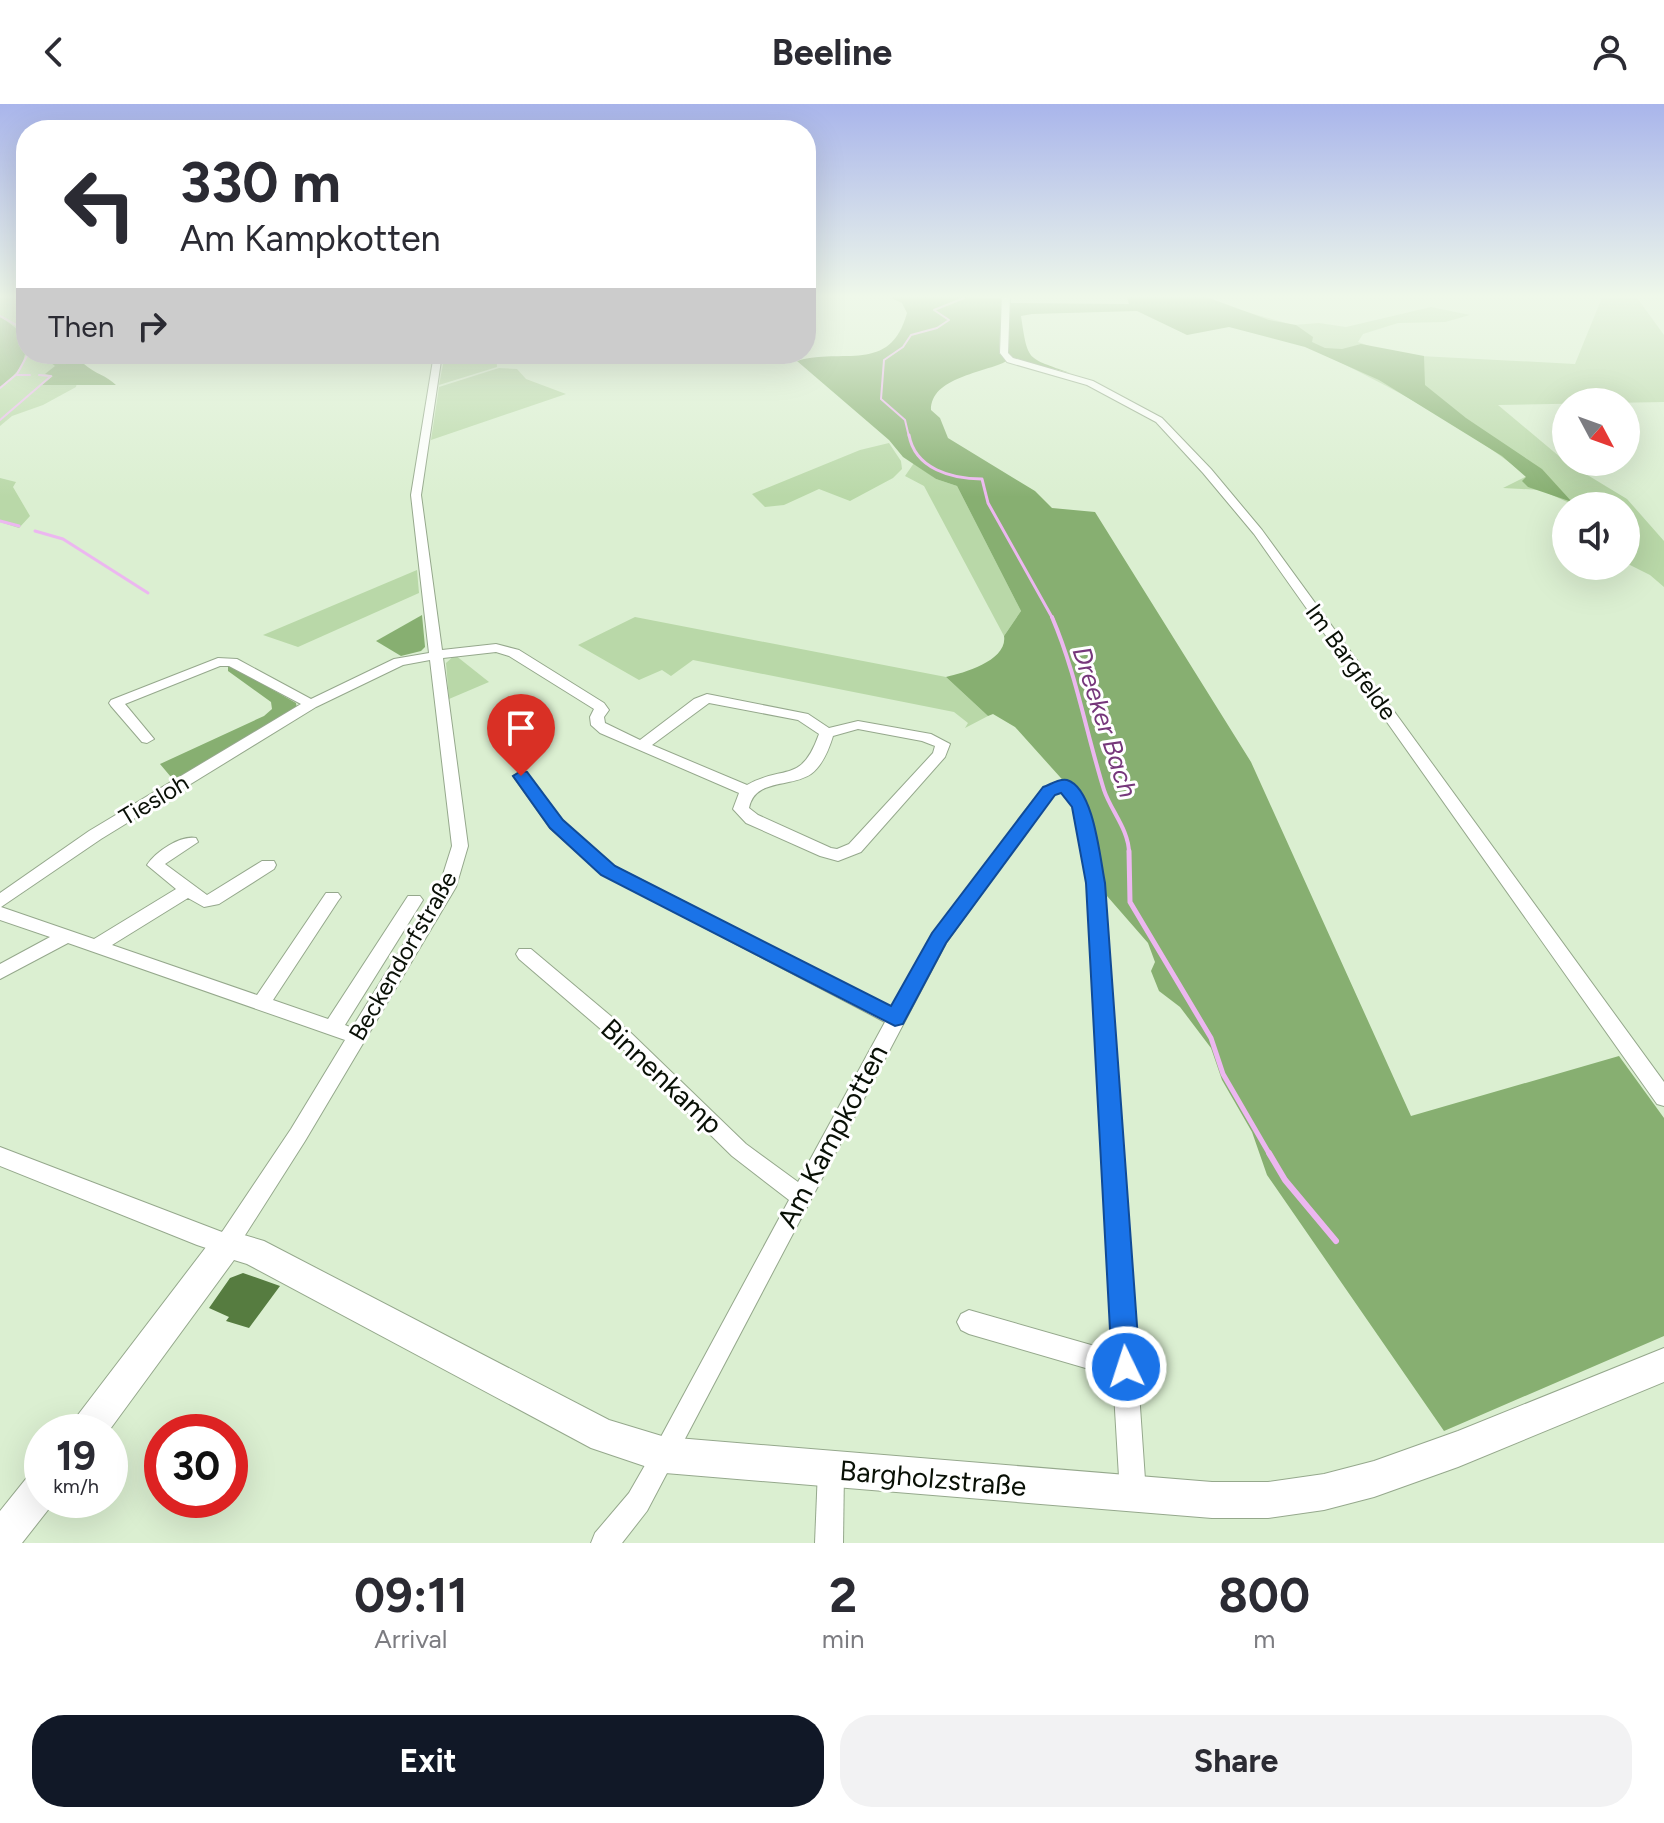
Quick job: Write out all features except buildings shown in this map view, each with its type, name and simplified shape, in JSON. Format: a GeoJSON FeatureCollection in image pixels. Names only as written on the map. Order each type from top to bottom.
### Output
{"type":"FeatureCollection","features":[{"type":"Feature","properties":{"kind":"main road","name":"Beckendorfstraße"},"geometry":{"type":"LineString","coordinates":[[100,1414],[227,1244]]}},
{"type":"Feature","properties":{"kind":"main road","name":"Bargholzstraße"},"geometry":{"type":"LineString","coordinates":[[227,1244],[253,1251],[603,1436],[665,1455],[831,1470],[1212,1500],[1268,1500],[1324,1492],[1374,1479],[1458,1449],[1664,1365]]}},
{"type":"Feature","properties":{"kind":"main road"},"geometry":{"type":"LineString","coordinates":[[0,1541],[24,1511]]}},
{"type":"Feature","properties":{"kind":"street","name":"Im Bargfelde"},"geometry":{"type":"LineString","coordinates":[[1017,362],[1090,383],[1159,420],[1207,471],[1258,532],[1664,1098]]}},
{"type":"Feature","properties":{"kind":"street","name":"Beckendorfstraße"},"geometry":{"type":"LineString","coordinates":[[227,1244],[447,887],[460,846],[416,495],[436,364]]}},
{"type":"Feature","properties":{"kind":"street","name":"Tiesloh"},"geometry":{"type":"LineString","coordinates":[[0,901],[95,835],[311,704],[384,668],[437,655],[488,647],[514,653],[599,706],[602,710],[597,717],[598,725],[642,745]]}},
{"type":"Feature","properties":{"kind":"street"},"geometry":{"type":"LineString","coordinates":[[147,739],[116,703],[218,662],[232,662],[311,704]]}},
{"type":"Feature","properties":{"kind":"street"},"geometry":{"type":"LineString","coordinates":[[744,795],[741,809],[752,819],[826,852],[847,853],[942,749],[943,744],[926,737],[869,726],[827,733],[803,717],[707,698],[642,745],[744,795],[805,771],[827,733]]}},
{"type":"Feature","properties":{"kind":"street"},"geometry":{"type":"LineString","coordinates":[[521,776],[556,824],[608,870],[895,1018]]}},
{"type":"Feature","properties":{"kind":"street","name":"Am Kampkotten"},"geometry":{"type":"LineString","coordinates":[[605,1543],[638,1502],[665,1455],[939,939],[1049,791],[1064,785],[1081,806],[1096,883],[1126,1367]]}},
{"type":"Feature","properties":{"kind":"street"},"geometry":{"type":"LineString","coordinates":[[190,842],[158,860],[155,865],[204,901],[213,900],[268,865]]}},
{"type":"Feature","properties":{"kind":"street"},"geometry":{"type":"LineString","coordinates":[[96,946],[188,890]]}},
{"type":"Feature","properties":{"kind":"street"},"geometry":{"type":"LineString","coordinates":[[260,1005],[332,897]]}},
{"type":"Feature","properties":{"kind":"street"},"geometry":{"type":"LineString","coordinates":[[332,1029],[414,900]]}},
{"type":"Feature","properties":{"kind":"street"},"geometry":{"type":"LineString","coordinates":[[0,913],[357,1037]]}},
{"type":"Feature","properties":{"kind":"street"},"geometry":{"type":"LineString","coordinates":[[0,972],[67,936]]}},
{"type":"Feature","properties":{"kind":"street","name":"Binnenkamp"},"geometry":{"type":"LineString","coordinates":[[525,954],[624,1038],[739,1150],[800,1196]]}},
{"type":"Feature","properties":{"kind":"street"},"geometry":{"type":"LineString","coordinates":[[0,1156],[227,1244]]}},
{"type":"Feature","properties":{"kind":"street"},"geometry":{"type":"LineString","coordinates":[[969,1322],[1126,1367],[1133,1494]]}},
{"type":"Feature","properties":{"kind":"street"},"geometry":{"type":"LineString","coordinates":[[829,1543],[831,1470]]}},
{"type":"Feature","properties":{"kind":"green space"},"geometry":{"type":"Polygon","coordinates":[[[0,362],[84,364],[76,387],[43,405],[12,416],[0,426],[0,362]]]}},
{"type":"Feature","properties":{"kind":"green space"},"geometry":{"type":"Polygon","coordinates":[[[0,362],[21,364],[13,375],[0,387],[0,362]]]}},
{"type":"Feature","properties":{"kind":"green space"},"geometry":{"type":"Polygon","coordinates":[[[1004,362],[949,383],[933,399],[931,410],[940,418],[948,438],[1035,491],[1052,508],[1095,512],[1251,762],[1411,1116],[1619,1056],[1664,1118],[1664,1336],[1444,1431],[1267,1175],[1252,1132],[1222,1080],[1211,1048],[1180,1007],[1159,991],[1151,971],[1155,962],[1148,943],[1100,888],[1087,807],[1015,727],[993,714],[988,716],[946,677],[974,669],[999,652],[1004,636],[1021,611],[957,486],[936,479],[903,457],[889,440],[800,364],[1004,362]]]}},
{"type":"Feature","properties":{"kind":"green space"},"geometry":{"type":"Polygon","coordinates":[[[1026,362],[1045,364],[1070,373],[1026,362]]]}},
{"type":"Feature","properties":{"kind":"green space"},"geometry":{"type":"Polygon","coordinates":[[[1339,362],[1664,362],[1664,402],[1640,402],[1640,388],[1552,388],[1552,404],[1498,405],[1552,450],[1552,476],[1589,476],[1615,492],[1552,492],[1552,495],[1541,490],[1503,488],[1527,476],[1456,426],[1339,362]]]}},
{"type":"Feature","properties":{"kind":"green space"},"geometry":{"type":"Polygon","coordinates":[[[1339,362],[1424,362],[1425,385],[1466,418],[1542,469],[1563,492],[1552,492],[1552,495],[1528,487],[1522,481],[1526,477],[1502,456],[1379,380],[1339,362]]]}},
{"type":"Feature","properties":{"kind":"green space"},"geometry":{"type":"Polygon","coordinates":[[[52,364],[84,364],[116,385],[42,385],[53,376],[45,374],[55,366],[52,364]]]}},
{"type":"Feature","properties":{"kind":"green space"},"geometry":{"type":"Polygon","coordinates":[[[443,364],[497,364],[497,367],[439,385],[443,364]]]}},
{"type":"Feature","properties":{"kind":"green space"},"geometry":{"type":"Polygon","coordinates":[[[499,368],[517,369],[526,379],[566,394],[431,440],[439,387],[499,368]]]}},
{"type":"Feature","properties":{"kind":"green space"},"geometry":{"type":"Polygon","coordinates":[[[889,443],[901,461],[902,469],[893,478],[850,501],[819,489],[784,505],[765,507],[752,494],[860,450],[889,443]]]}},
{"type":"Feature","properties":{"kind":"green space"},"geometry":{"type":"Polygon","coordinates":[[[914,463],[936,479],[957,486],[1021,611],[1004,636],[924,486],[905,476],[914,463]]]}},
{"type":"Feature","properties":{"kind":"green space"},"geometry":{"type":"Polygon","coordinates":[[[0,478],[16,482],[13,487],[30,516],[19,528],[0,522],[0,478]]]}},
{"type":"Feature","properties":{"kind":"green space"},"geometry":{"type":"Polygon","coordinates":[[[1640,514],[1664,541],[1664,587],[1640,570],[1640,514]]]}},
{"type":"Feature","properties":{"kind":"green space"},"geometry":{"type":"Polygon","coordinates":[[[417,570],[419,593],[298,647],[263,635],[417,570]]]}},
{"type":"Feature","properties":{"kind":"green space"},"geometry":{"type":"Polygon","coordinates":[[[422,615],[425,647],[421,651],[401,656],[376,641],[422,615]]]}},
{"type":"Feature","properties":{"kind":"green space"},"geometry":{"type":"Polygon","coordinates":[[[635,617],[946,677],[988,716],[965,728],[968,723],[954,712],[693,660],[671,676],[662,670],[639,680],[578,645],[635,617]]]}},
{"type":"Feature","properties":{"kind":"green space"},"geometry":{"type":"Polygon","coordinates":[[[455,655],[489,682],[449,699],[446,663],[455,655]]]}},
{"type":"Feature","properties":{"kind":"green space"},"geometry":{"type":"Polygon","coordinates":[[[228,664],[296,703],[297,709],[176,783],[160,764],[264,716],[272,709],[271,702],[228,671],[228,664]]]}},
{"type":"Feature","properties":{"kind":"waterway","name":"Dreeker Bach"},"geometry":{"type":"LineString","coordinates":[[884,362],[881,399],[905,420],[909,437]]}},
{"type":"Feature","properties":{"kind":"waterway"},"geometry":{"type":"LineString","coordinates":[[0,388],[17,374],[22,364]]}},
{"type":"Feature","properties":{"kind":"waterway"},"geometry":{"type":"LineString","coordinates":[[17,375],[30,375]]}},
{"type":"Feature","properties":{"kind":"waterway"},"geometry":{"type":"LineString","coordinates":[[0,420],[51,376],[39,375]]}},
{"type":"Feature","properties":{"kind":"waterway","name":"Dreeker Bach"},"geometry":{"type":"LineString","coordinates":[[909,435],[919,456],[936,470],[959,477],[982,479],[988,503],[1052,618]]}},
{"type":"Feature","properties":{"kind":"waterway"},"geometry":{"type":"LineString","coordinates":[[0,521],[19,526]]}},
{"type":"Feature","properties":{"kind":"waterway"},"geometry":{"type":"LineString","coordinates":[[35,531],[63,539],[148,593]]}},
{"type":"Feature","properties":{"kind":"waterway","name":"Dreeker Bach"},"geometry":{"type":"LineString","coordinates":[[1052,618],[1074,681],[1104,790],[1126,836],[1129,853]]}},
{"type":"Feature","properties":{"kind":"waterway","name":"Dreeker Bach"},"geometry":{"type":"LineString","coordinates":[[1129,851],[1130,902],[1211,1038],[1223,1074],[1270,1155]]}},
{"type":"Feature","properties":{"kind":"waterway","name":"Dreeker Bach"},"geometry":{"type":"LineString","coordinates":[[1269,1153],[1285,1180],[1336,1241]]}},
{"type":"Feature","properties":{"kind":"route"},"geometry":{"type":"LineString","coordinates":[[521,776],[556,824],[608,870],[895,1018],[939,939],[1049,791],[1064,785],[1081,806],[1096,883],[1126,1367]]}}]}
